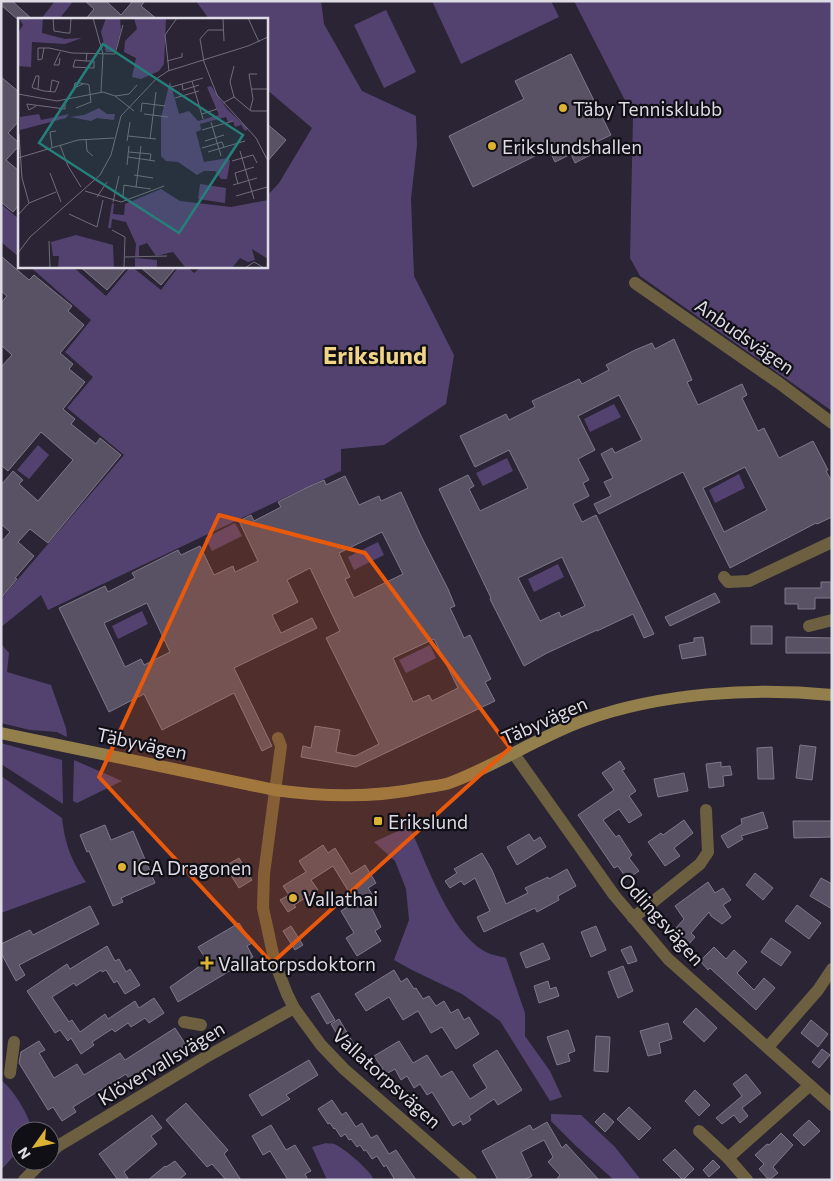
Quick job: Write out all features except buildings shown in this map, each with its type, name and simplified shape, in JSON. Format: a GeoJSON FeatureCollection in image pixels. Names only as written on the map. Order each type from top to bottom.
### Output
{"type":"FeatureCollection","features":[{"type":"Feature","properties":{"kind":"main road","name":"Täbyvägen"},"geometry":{"type":"LineString","coordinates":[[1,733],[275,790],[298,794],[357,796],[397,793],[450,783],[584,720],[631,706],[683,697],[730,694],[794,691],[832,695]]}},
{"type":"Feature","properties":{"kind":"street","name":"Anbudsvägen"},"geometry":{"type":"LineString","coordinates":[[635,283],[832,423]]}},
{"type":"Feature","properties":{"kind":"street"},"geometry":{"type":"LineString","coordinates":[[724,577],[728,582],[749,581],[832,542]]}},
{"type":"Feature","properties":{"kind":"street"},"geometry":{"type":"LineString","coordinates":[[809,626],[832,620]]}},
{"type":"Feature","properties":{"kind":"street"},"geometry":{"type":"LineString","coordinates":[[275,790],[281,746],[278,738]]}},
{"type":"Feature","properties":{"kind":"street","name":"Odlingsvägen"},"geometry":{"type":"LineString","coordinates":[[514,754],[614,895],[668,959],[832,1105]]}},
{"type":"Feature","properties":{"kind":"street","name":"Vallatorpsvägen"},"geometry":{"type":"LineString","coordinates":[[275,790],[264,874],[263,908],[275,963],[294,1008],[320,1045],[344,1069],[471,1180]]}},
{"type":"Feature","properties":{"kind":"street"},"geometry":{"type":"LineString","coordinates":[[633,918],[700,864],[708,852],[706,810]]}},
{"type":"Feature","properties":{"kind":"street"},"geometry":{"type":"LineString","coordinates":[[768,1048],[818,990],[832,969]]}},
{"type":"Feature","properties":{"kind":"street","name":"Klövervallsvägen"},"geometry":{"type":"LineString","coordinates":[[60,1145],[198,1062],[294,1008]]}},
{"type":"Feature","properties":{"kind":"street","name":"Klövervallsvägen"},"geometry":{"type":"LineString","coordinates":[[184,1022],[201,1025]]}},
{"type":"Feature","properties":{"kind":"street"},"geometry":{"type":"LineString","coordinates":[[10,1073],[14,1042]]}},
{"type":"Feature","properties":{"kind":"street"},"geometry":{"type":"LineString","coordinates":[[728,1158],[809,1086]]}},
{"type":"Feature","properties":{"kind":"street"},"geometry":{"type":"LineString","coordinates":[[699,1131],[728,1158],[747,1180]]}},
{"type":"Feature","properties":{"kind":"highlighted area"},"geometry":{"type":"Polygon","coordinates":[[[219,515],[365,553],[510,748],[272,963],[99,777],[219,515]]]}},
{"type":"Feature","properties":{"kind":"shaded area"},"geometry":{"type":"Polygon","coordinates":[[[55,1],[70,1],[72,3],[60,18],[42,18],[55,1]]]}},
{"type":"Feature","properties":{"kind":"shaded area"},"geometry":{"type":"Polygon","coordinates":[[[196,1],[321,1],[324,24],[362,91],[416,116],[417,145],[411,199],[414,276],[454,355],[446,404],[384,445],[341,449],[341,471],[48,610],[41,595],[1,627],[1,599],[124,455],[67,408],[93,377],[65,352],[91,320],[31,268],[74,268],[106,296],[129,268],[134,268],[161,290],[178,268],[189,268],[194,273],[200,268],[268,268],[268,195],[279,183],[312,128],[268,91],[268,18],[208,18],[196,1]]]}},
{"type":"Feature","properties":{"kind":"shaded area"},"geometry":{"type":"Polygon","coordinates":[[[432,1],[551,1],[559,17],[461,64],[432,1]]]}},
{"type":"Feature","properties":{"kind":"shaded area"},"geometry":{"type":"Polygon","coordinates":[[[574,1],[832,1],[832,411],[640,276],[630,258],[633,116],[574,1]]]}},
{"type":"Feature","properties":{"kind":"shaded area"},"geometry":{"type":"Polygon","coordinates":[[[386,10],[416,72],[384,88],[354,25],[386,10]]]}},
{"type":"Feature","properties":{"kind":"shaded area"},"geometry":{"type":"Polygon","coordinates":[[[1,204],[18,218],[18,256],[1,242],[1,204]]]}},
{"type":"Feature","properties":{"kind":"shaded area"},"geometry":{"type":"Polygon","coordinates":[[[614,404],[621,417],[590,432],[584,419],[614,404]]]}},
{"type":"Feature","properties":{"kind":"shaded area"},"geometry":{"type":"Polygon","coordinates":[[[38,445],[49,455],[29,479],[17,470],[38,445]]]}},
{"type":"Feature","properties":{"kind":"shaded area"},"geometry":{"type":"Polygon","coordinates":[[[507,458],[513,471],[483,486],[476,473],[507,458]]]}},
{"type":"Feature","properties":{"kind":"shaded area"},"geometry":{"type":"Polygon","coordinates":[[[739,474],[745,488],[715,503],[709,490],[739,474]]]}},
{"type":"Feature","properties":{"kind":"shaded area"},"geometry":{"type":"Polygon","coordinates":[[[235,523],[242,536],[212,551],[205,538],[235,523]]]}},
{"type":"Feature","properties":{"kind":"shaded area"},"geometry":{"type":"Polygon","coordinates":[[[378,542],[384,555],[354,570],[348,557],[378,542]]]}},
{"type":"Feature","properties":{"kind":"shaded area"},"geometry":{"type":"Polygon","coordinates":[[[558,564],[564,577],[534,592],[528,579],[558,564]]]}},
{"type":"Feature","properties":{"kind":"shaded area"},"geometry":{"type":"Polygon","coordinates":[[[142,611],[148,624],[118,639],[112,626],[142,611]]]}},
{"type":"Feature","properties":{"kind":"shaded area"},"geometry":{"type":"Polygon","coordinates":[[[1,644],[9,653],[7,672],[51,685],[66,728],[67,737],[57,732],[30,730],[1,723],[1,644]]]}},
{"type":"Feature","properties":{"kind":"shaded area"},"geometry":{"type":"Polygon","coordinates":[[[430,645],[436,658],[406,673],[399,660],[430,645]]]}},
{"type":"Feature","properties":{"kind":"shaded area"},"geometry":{"type":"Polygon","coordinates":[[[1,743],[62,760],[63,804],[1,764],[1,743]]]}},
{"type":"Feature","properties":{"kind":"shaded area"},"geometry":{"type":"Polygon","coordinates":[[[74,760],[122,781],[77,803],[73,801],[74,760]]]}},
{"type":"Feature","properties":{"kind":"shaded area"},"geometry":{"type":"Polygon","coordinates":[[[1,776],[62,818],[70,852],[86,882],[1,913],[1,776]]]}},
{"type":"Feature","properties":{"kind":"shaded area"},"geometry":{"type":"Polygon","coordinates":[[[409,826],[449,912],[460,928],[471,941],[484,951],[506,958],[525,1013],[525,1036],[550,1071],[562,1097],[550,1101],[500,1021],[462,994],[394,960],[409,920],[406,889],[395,861],[374,842],[409,826]]]}},
{"type":"Feature","properties":{"kind":"shaded area"},"geometry":{"type":"Polygon","coordinates":[[[1,1080],[20,1103],[29,1121],[10,1121],[10,1160],[1,1170],[1,1080]]]}},
{"type":"Feature","properties":{"kind":"shaded area"},"geometry":{"type":"Polygon","coordinates":[[[551,1114],[581,1115],[615,1147],[641,1180],[614,1180],[551,1121],[551,1114]]]}},
{"type":"Feature","properties":{"kind":"shaded area"},"geometry":{"type":"Polygon","coordinates":[[[326,1143],[334,1144],[350,1154],[368,1171],[374,1180],[327,1180],[312,1147],[326,1143]]]}},
{"type":"Feature","properties":{"kind":"place","name":"Täby Tennisklubb"},"geometry":{"type":"Point","coordinates":[563,108]}},
{"type":"Feature","properties":{"kind":"place","name":"Erikslundshallen"},"geometry":{"type":"Point","coordinates":[492,146]}},
{"type":"Feature","properties":{"kind":"place","name":"Erikslund"},"geometry":{"type":"Point","coordinates":[378,821]}},
{"type":"Feature","properties":{"kind":"place","name":"ICA Dragonen"},"geometry":{"type":"Point","coordinates":[122,867]}},
{"type":"Feature","properties":{"kind":"place","name":"Vallathai"},"geometry":{"type":"Point","coordinates":[293,898]}},
{"type":"Feature","properties":{"kind":"place","name":"Vallatorpsdoktorn"},"geometry":{"type":"Point","coordinates":[207,963]}},
{"type":"Feature","properties":{"kind":"district","name":"Erikslund"},"geometry":{"type":"Point","coordinates":[375,354]}}]}
